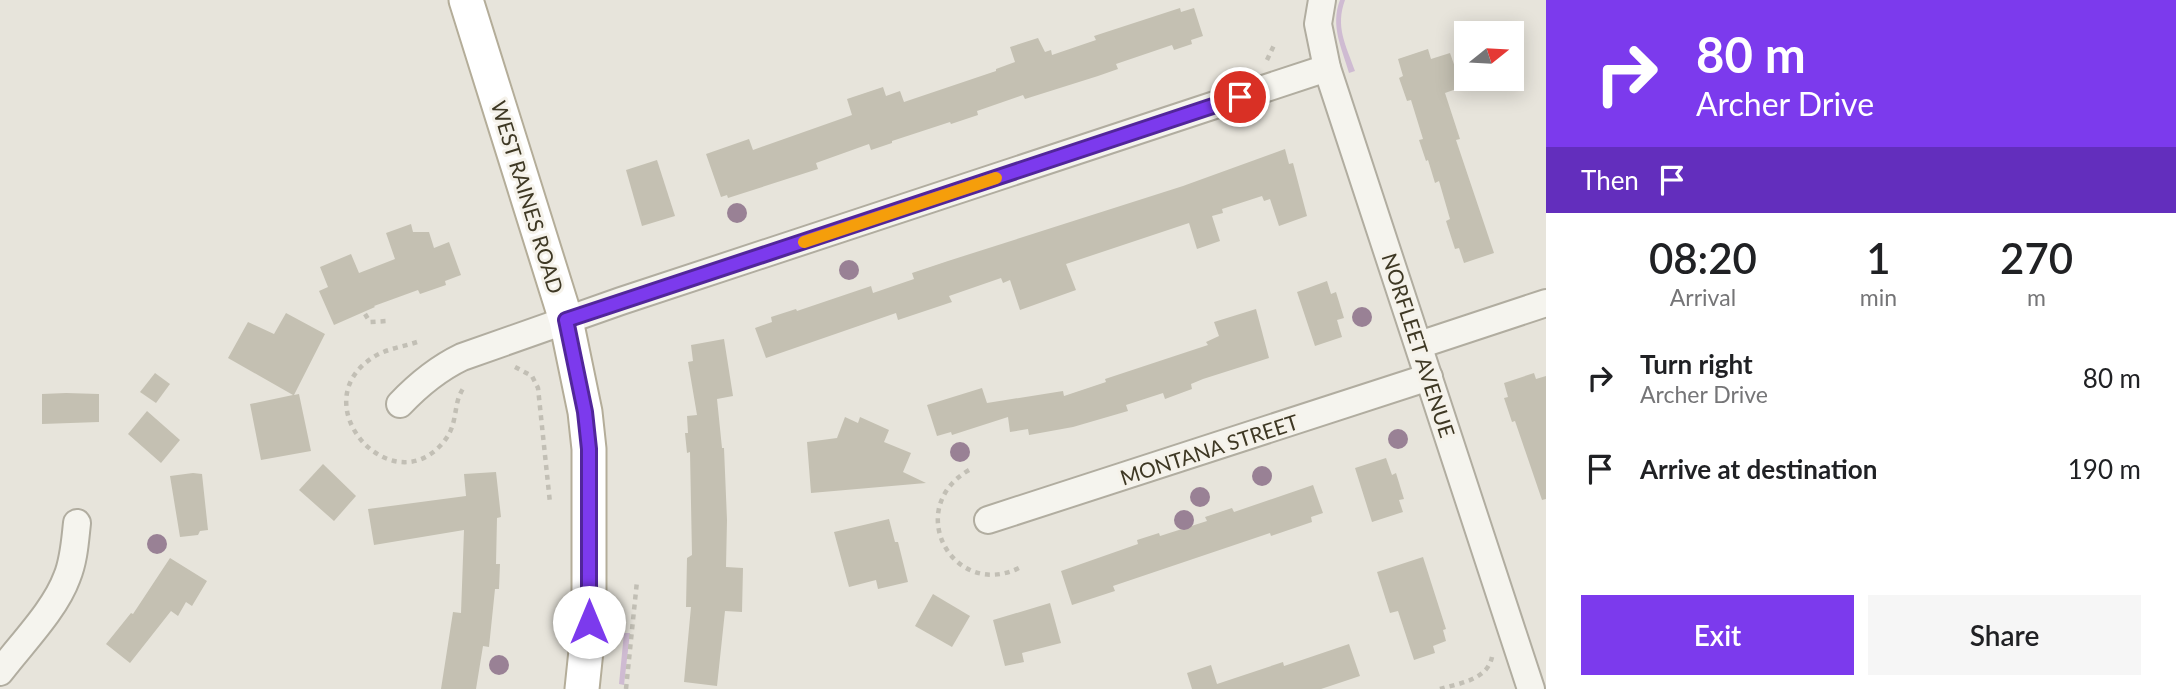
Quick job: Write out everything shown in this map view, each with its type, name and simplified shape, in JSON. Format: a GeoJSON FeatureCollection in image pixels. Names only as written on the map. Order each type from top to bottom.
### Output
{"type":"FeatureCollection","features":[{"type":"Feature","properties":{"kind":"main road","name":"WEST RAINES ROAD"},"geometry":{"type":"LineString","coordinates":[[466,0],[566,320],[585,412],[589,449],[589,622],[582,689]]}},
{"type":"Feature","properties":{"kind":"street","name":"NORFLEET AVENUE"},"geometry":{"type":"LineString","coordinates":[[1322,0],[1318,24],[1327,68],[1531,684]]}},
{"type":"Feature","properties":{"kind":"street"},"geometry":{"type":"LineString","coordinates":[[400,404],[422,381],[445,365],[566,320],[1327,68]]}},
{"type":"Feature","properties":{"kind":"street"},"geometry":{"type":"LineString","coordinates":[[1419,345],[1546,303]]}},
{"type":"Feature","properties":{"kind":"street","name":"MONTANA STREET"},"geometry":{"type":"LineString","coordinates":[[988,520],[1429,377]]}},
{"type":"Feature","properties":{"kind":"street"},"geometry":{"type":"LineString","coordinates":[[0,671],[58,598],[73,557],[77,523]]}},
{"type":"Feature","properties":{"kind":"path"},"geometry":{"type":"LineString","coordinates":[[365,314],[370,322],[387,321]]}},
{"type":"Feature","properties":{"kind":"path"},"geometry":{"type":"LineString","coordinates":[[417,342],[373,357],[353,379],[347,398],[347,417],[355,435],[371,450],[379,455],[405,461],[427,456],[437,450],[454,426],[458,399],[468,383]]}},
{"type":"Feature","properties":{"kind":"path"},"geometry":{"type":"LineString","coordinates":[[506,368],[513,366],[521,369],[532,376],[538,388],[550,503]]}},
{"type":"Feature","properties":{"kind":"path"},"geometry":{"type":"LineString","coordinates":[[969,470],[950,484],[937,510],[938,532],[942,543],[954,559],[974,572],[1003,574],[1021,567]]}},
{"type":"Feature","properties":{"kind":"path"},"geometry":{"type":"LineString","coordinates":[[626,689],[637,581]]}},
{"type":"Feature","properties":{"kind":"path"},"geometry":{"type":"LineString","coordinates":[[1440,689],[1483,674],[1490,666],[1492,654]]}},
{"type":"Feature","properties":{"kind":"shaded area"},"geometry":{"type":"Polygon","coordinates":[[[1340,0],[1345,0],[1341,27],[1355,71],[1349,73],[1337,28],[1340,0]]]}},
{"type":"Feature","properties":{"kind":"shaded area"},"geometry":{"type":"Polygon","coordinates":[[[624,633],[630,633],[624,685],[619,684],[624,633]]]}},
{"type":"Feature","properties":{"kind":"building"},"geometry":{"type":"Polygon","coordinates":[[[1180,8],[1181,12],[1194,8],[1203,36],[1191,40],[1192,44],[1174,50],[1172,45],[1116,64],[1118,69],[1098,76],[1025,99],[1023,95],[977,111],[978,115],[871,150],[869,144],[816,163],[818,169],[728,198],[727,195],[721,197],[706,154],[749,139],[753,150],[852,115],[847,99],[883,87],[886,96],[900,91],[904,102],[996,71],[1015,62],[1010,47],[1038,38],[1045,52],[1051,50],[1052,55],[1096,40],[1094,36],[1180,8]]]}},
{"type":"Feature","properties":{"kind":"building"},"geometry":{"type":"Polygon","coordinates":[[[1428,49],[1431,59],[1450,53],[1454,64],[1454,90],[1445,93],[1460,139],[1456,140],[1494,253],[1464,263],[1459,248],[1455,249],[1446,221],[1450,219],[1439,181],[1435,183],[1428,160],[1426,161],[1419,140],[1423,139],[1411,100],[1407,101],[1399,78],[1403,76],[1398,59],[1428,49]]]}},
{"type":"Feature","properties":{"kind":"building"},"geometry":{"type":"Polygon","coordinates":[[[1285,149],[1289,164],[1293,163],[1307,216],[1279,226],[1270,199],[1264,201],[1262,196],[1222,209],[1223,213],[1212,216],[1220,241],[1197,249],[1189,223],[1066,264],[1076,290],[1020,310],[1010,280],[1003,283],[1001,278],[949,296],[952,302],[898,320],[896,313],[766,358],[755,328],[772,322],[771,317],[871,286],[873,293],[914,279],[912,273],[1183,186],[1285,149]]]}},
{"type":"Feature","properties":{"kind":"building"},"geometry":{"type":"Polygon","coordinates":[[[657,160],[675,216],[642,226],[626,170],[657,160]]]}},
{"type":"Feature","properties":{"kind":"building"},"geometry":{"type":"Polygon","coordinates":[[[411,224],[413,232],[429,232],[434,248],[449,242],[461,275],[445,281],[446,285],[420,294],[418,290],[374,306],[334,325],[319,291],[328,287],[320,267],[351,254],[359,273],[395,259],[386,233],[411,224]]]}},
{"type":"Feature","properties":{"kind":"building"},"geometry":{"type":"Polygon","coordinates":[[[1327,281],[1331,294],[1336,292],[1344,318],[1337,320],[1342,337],[1315,346],[1297,292],[1327,281]]]}},
{"type":"Feature","properties":{"kind":"building"},"geometry":{"type":"Polygon","coordinates":[[[1256,309],[1269,358],[1203,379],[1191,384],[1192,389],[1165,399],[1163,393],[1126,405],[1128,411],[1073,427],[1029,435],[1028,429],[1010,432],[1008,417],[952,435],[951,432],[937,436],[927,405],[982,388],[987,403],[1063,391],[1064,396],[1106,382],[1105,379],[1208,345],[1206,342],[1219,336],[1214,322],[1256,309]]]}},
{"type":"Feature","properties":{"kind":"building"},"geometry":{"type":"Polygon","coordinates":[[[286,313],[325,334],[294,395],[299,394],[311,451],[261,460],[250,404],[293,395],[228,358],[248,322],[274,334],[286,313]]]}},
{"type":"Feature","properties":{"kind":"building"},"geometry":{"type":"Polygon","coordinates":[[[724,339],[733,396],[717,399],[724,448],[726,567],[743,568],[742,612],[725,611],[717,686],[684,682],[691,607],[686,607],[687,558],[692,555],[690,452],[687,453],[685,433],[688,433],[687,416],[697,415],[688,362],[693,361],[691,345],[724,339]]]}},
{"type":"Feature","properties":{"kind":"building"},"geometry":{"type":"Polygon","coordinates":[[[155,373],[170,384],[156,403],[140,392],[155,373]]]}},
{"type":"Feature","properties":{"kind":"building"},"geometry":{"type":"Polygon","coordinates":[[[1534,373],[1536,379],[1546,376],[1546,499],[1542,500],[1515,421],[1512,422],[1504,398],[1508,397],[1504,383],[1534,373]]]}},
{"type":"Feature","properties":{"kind":"building"},"geometry":{"type":"Polygon","coordinates":[[[42,394],[99,394],[99,422],[42,424],[42,394]]]}},
{"type":"Feature","properties":{"kind":"building"},"geometry":{"type":"Polygon","coordinates":[[[147,411],[180,440],[161,463],[128,434],[147,411]]]}},
{"type":"Feature","properties":{"kind":"building"},"geometry":{"type":"Polygon","coordinates":[[[845,417],[858,423],[860,417],[889,430],[884,442],[911,453],[903,472],[926,483],[811,493],[807,442],[837,438],[845,417]]]}},
{"type":"Feature","properties":{"kind":"building"},"geometry":{"type":"Polygon","coordinates":[[[1386,458],[1392,475],[1396,473],[1404,499],[1399,500],[1403,512],[1372,522],[1355,468],[1386,458]]]}},
{"type":"Feature","properties":{"kind":"building"},"geometry":{"type":"Polygon","coordinates":[[[323,464],[356,496],[334,521],[299,490],[323,464]]]}},
{"type":"Feature","properties":{"kind":"building"},"geometry":{"type":"Polygon","coordinates":[[[496,472],[501,517],[497,518],[496,564],[500,564],[499,589],[495,589],[489,647],[483,646],[476,689],[441,689],[453,612],[461,613],[464,530],[374,545],[368,509],[466,496],[464,474],[496,472]]]}},
{"type":"Feature","properties":{"kind":"building"},"geometry":{"type":"Polygon","coordinates":[[[202,474],[208,530],[200,531],[198,535],[180,537],[170,476],[202,474]]]}},
{"type":"Feature","properties":{"kind":"building"},"geometry":{"type":"Polygon","coordinates":[[[1313,485],[1323,513],[1311,517],[1312,522],[1271,536],[1270,533],[1113,586],[1115,591],[1072,605],[1061,571],[1138,544],[1137,540],[1159,533],[1160,536],[1207,521],[1205,517],[1232,508],[1234,512],[1313,485]]]}},
{"type":"Feature","properties":{"kind":"building"},"geometry":{"type":"Polygon","coordinates":[[[889,519],[908,582],[878,589],[876,580],[849,587],[834,532],[889,519]]]}},
{"type":"Feature","properties":{"kind":"building"},"geometry":{"type":"Polygon","coordinates":[[[1423,557],[1446,629],[1443,630],[1446,641],[1433,646],[1435,653],[1414,660],[1398,611],[1390,613],[1377,572],[1423,557]]]}},
{"type":"Feature","properties":{"kind":"building"},"geometry":{"type":"Polygon","coordinates":[[[170,558],[207,581],[192,606],[186,602],[178,616],[171,611],[130,663],[106,644],[131,613],[133,614],[170,558]]]}},
{"type":"Feature","properties":{"kind":"building"},"geometry":{"type":"Polygon","coordinates":[[[933,594],[970,616],[952,647],[915,626],[933,594]]]}},
{"type":"Feature","properties":{"kind":"building"},"geometry":{"type":"Polygon","coordinates":[[[1050,603],[1061,643],[1022,653],[1024,662],[1005,666],[993,620],[1050,603]]]}},
{"type":"Feature","properties":{"kind":"building"},"geometry":{"type":"Polygon","coordinates":[[[1349,644],[1360,676],[1321,689],[1192,689],[1187,673],[1211,665],[1217,684],[1283,662],[1284,666],[1349,644]]]}},
{"type":"Feature","properties":{"kind":"slow traffic"},"geometry":{"type":"LineString","coordinates":[[804,242],[996,178]]}},
{"type":"Feature","properties":{"kind":"route"},"geometry":{"type":"LineString","coordinates":[[589,622],[589,449],[585,412],[566,320],[1240,97]]}}]}
